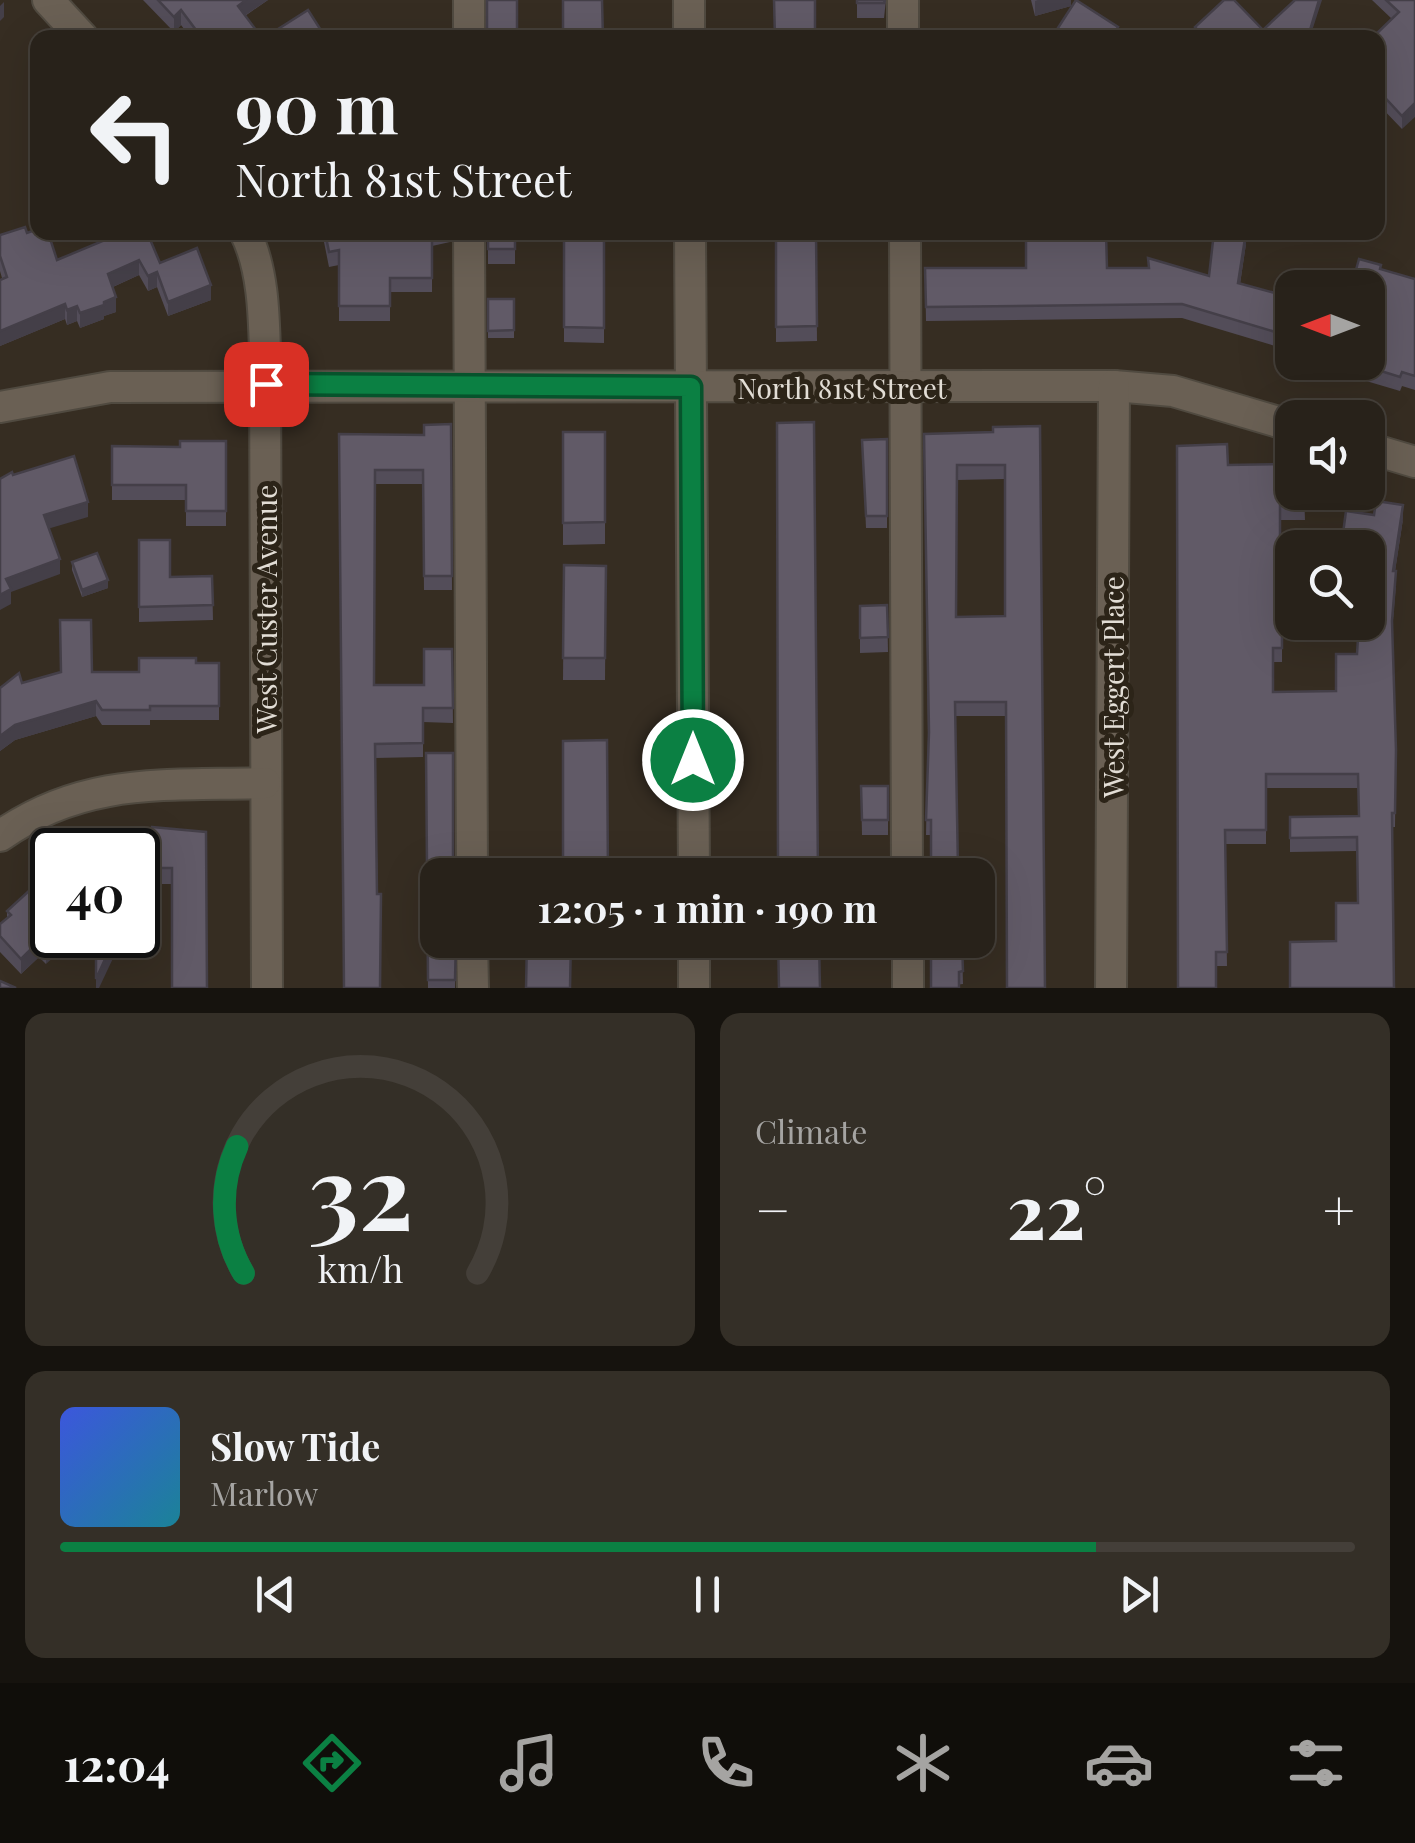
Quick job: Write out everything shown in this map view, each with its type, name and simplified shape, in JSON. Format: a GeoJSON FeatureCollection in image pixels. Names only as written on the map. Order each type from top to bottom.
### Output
{"type":"FeatureCollection","features":[{"type":"Feature","properties":{"kind":"street"},"geometry":{"type":"LineString","coordinates":[[48,0],[76,30]]}},
{"type":"Feature","properties":{"kind":"street"},"geometry":{"type":"LineString","coordinates":[[469,0],[469,30]]}},
{"type":"Feature","properties":{"kind":"street"},"geometry":{"type":"LineString","coordinates":[[689,0],[689,30]]}},
{"type":"Feature","properties":{"kind":"street"},"geometry":{"type":"LineString","coordinates":[[903,0],[903,30]]}},
{"type":"Feature","properties":{"kind":"street","name":"West Custer Avenue"},"geometry":{"type":"LineString","coordinates":[[249,240],[264,312],[266,384],[267,988]]}},
{"type":"Feature","properties":{"kind":"street"},"geometry":{"type":"LineString","coordinates":[[469,240],[472,858]]}},
{"type":"Feature","properties":{"kind":"street"},"geometry":{"type":"LineString","coordinates":[[690,240],[694,858]]}},
{"type":"Feature","properties":{"kind":"street"},"geometry":{"type":"LineString","coordinates":[[905,240],[908,858]]}},
{"type":"Feature","properties":{"kind":"street","name":"North 81st Street"},"geometry":{"type":"LineString","coordinates":[[0,407],[110,386],[1114,386],[1173,391],[1275,421]]}},
{"type":"Feature","properties":{"kind":"street","name":"West Eggert Place"},"geometry":{"type":"LineString","coordinates":[[1111,988],[1114,386]]}},
{"type":"Feature","properties":{"kind":"street"},"geometry":{"type":"LineString","coordinates":[[1385,453],[1415,462]]}},
{"type":"Feature","properties":{"kind":"street"},"geometry":{"type":"LineString","coordinates":[[0,836],[67,800],[111,788],[265,783]]}},
{"type":"Feature","properties":{"kind":"street"},"geometry":{"type":"LineString","coordinates":[[472,958],[472,988]]}},
{"type":"Feature","properties":{"kind":"street"},"geometry":{"type":"LineString","coordinates":[[694,958],[694,988]]}},
{"type":"Feature","properties":{"kind":"street"},"geometry":{"type":"LineString","coordinates":[[908,958],[908,988]]}},
{"type":"Feature","properties":{"kind":"building"},"geometry":{"type":"Polygon","coordinates":[[[158,0],[246,0],[238,6],[256,30],[196,30],[181,10],[174,17],[158,0]]]}},
{"type":"Feature","properties":{"kind":"building"},"geometry":{"type":"Polygon","coordinates":[[[487,0],[517,0],[517,30],[487,30],[487,0]]]}},
{"type":"Feature","properties":{"kind":"building"},"geometry":{"type":"Polygon","coordinates":[[[563,0],[602,0],[603,30],[563,30],[563,0]]]}},
{"type":"Feature","properties":{"kind":"building"},"geometry":{"type":"Polygon","coordinates":[[[774,0],[815,0],[815,30],[775,30],[774,0]]]}},
{"type":"Feature","properties":{"kind":"building"},"geometry":{"type":"Polygon","coordinates":[[[857,0],[885,0],[857,3],[857,0]]]}},
{"type":"Feature","properties":{"kind":"building"},"geometry":{"type":"Polygon","coordinates":[[[1076,0],[1118,27],[1116,30],[1057,30],[1076,0]]]}},
{"type":"Feature","properties":{"kind":"building"},"geometry":{"type":"Polygon","coordinates":[[[1224,0],[1234,0],[1262,29],[1198,30],[1195,27],[1224,0]]]}},
{"type":"Feature","properties":{"kind":"building"},"geometry":{"type":"Polygon","coordinates":[[[1295,0],[1319,0],[1310,30],[1265,28],[1295,0]]]}},
{"type":"Feature","properties":{"kind":"building"},"geometry":{"type":"Polygon","coordinates":[[[1386,0],[1415,0],[1415,103],[1402,116],[1385,98],[1385,30],[1380,30],[1399,12],[1386,0]]]}},
{"type":"Feature","properties":{"kind":"building"},"geometry":{"type":"Polygon","coordinates":[[[308,10],[321,30],[277,30],[308,10]]]}},
{"type":"Feature","properties":{"kind":"building"},"geometry":{"type":"Polygon","coordinates":[[[25,227],[30,240],[51,240],[57,260],[105,240],[150,240],[160,263],[197,248],[211,285],[168,302],[157,272],[148,276],[139,260],[108,274],[116,297],[104,305],[80,313],[77,306],[67,310],[65,304],[0,331],[0,280],[7,277],[0,256],[0,235],[25,227]]]}},
{"type":"Feature","properties":{"kind":"building"},"geometry":{"type":"Polygon","coordinates":[[[327,240],[432,240],[432,278],[390,278],[390,306],[339,306],[339,250],[329,252],[327,240]]]}},
{"type":"Feature","properties":{"kind":"building"},"geometry":{"type":"Polygon","coordinates":[[[488,240],[515,240],[515,249],[488,249],[488,240]]]}},
{"type":"Feature","properties":{"kind":"building"},"geometry":{"type":"Polygon","coordinates":[[[564,240],[604,240],[604,328],[564,327],[564,240]]]}},
{"type":"Feature","properties":{"kind":"building"},"geometry":{"type":"Polygon","coordinates":[[[776,240],[816,240],[817,326],[776,327],[776,240]]]}},
{"type":"Feature","properties":{"kind":"building"},"geometry":{"type":"Polygon","coordinates":[[[1026,240],[1106,240],[1107,268],[1149,268],[1148,258],[1209,276],[1213,240],[1245,240],[1238,283],[1275,293],[1275,332],[1182,304],[926,307],[925,268],[1026,268],[1026,240]]]}},
{"type":"Feature","properties":{"kind":"building"},"geometry":{"type":"Polygon","coordinates":[[[1359,259],[1381,265],[1384,270],[1356,270],[1359,259]]]}},
{"type":"Feature","properties":{"kind":"building"},"geometry":{"type":"Polygon","coordinates":[[[1385,270],[1415,279],[1415,376],[1402,372],[1400,377],[1385,372],[1385,270]]]}},
{"type":"Feature","properties":{"kind":"building"},"geometry":{"type":"Polygon","coordinates":[[[488,299],[514,299],[514,330],[488,331],[488,299]]]}},
{"type":"Feature","properties":{"kind":"building"},"geometry":{"type":"Polygon","coordinates":[[[814,422],[818,858],[778,858],[777,423],[814,422]]]}},
{"type":"Feature","properties":{"kind":"building"},"geometry":{"type":"Polygon","coordinates":[[[451,424],[452,576],[424,576],[423,470],[375,470],[374,685],[424,685],[424,649],[452,649],[453,708],[423,708],[423,743],[375,744],[380,988],[344,988],[339,434],[424,435],[424,425],[451,424]]]}},
{"type":"Feature","properties":{"kind":"building"},"geometry":{"type":"Polygon","coordinates":[[[1040,426],[1045,988],[1007,988],[1006,702],[955,702],[958,858],[931,858],[931,820],[926,820],[929,732],[924,434],[993,432],[993,427],[1040,426]],[[957,465],[956,617],[1005,616],[1005,465],[957,465]]]}},
{"type":"Feature","properties":{"kind":"building"},"geometry":{"type":"Polygon","coordinates":[[[563,432],[605,432],[605,522],[563,523],[563,432]]]}},
{"type":"Feature","properties":{"kind":"building"},"geometry":{"type":"Polygon","coordinates":[[[887,439],[887,516],[866,516],[862,440],[887,439]]]}},
{"type":"Feature","properties":{"kind":"building"},"geometry":{"type":"Polygon","coordinates":[[[180,441],[226,441],[226,511],[186,511],[186,485],[112,485],[112,446],[180,447],[180,441]]]}},
{"type":"Feature","properties":{"kind":"building"},"geometry":{"type":"Polygon","coordinates":[[[1227,444],[1228,465],[1275,464],[1275,510],[1280,510],[1280,530],[1275,530],[1275,640],[1282,640],[1282,648],[1273,648],[1273,692],[1336,691],[1336,654],[1357,654],[1358,640],[1385,640],[1385,530],[1343,530],[1346,511],[1374,515],[1375,510],[1385,510],[1385,502],[1403,505],[1393,571],[1392,621],[1396,750],[1392,813],[1394,988],[1290,988],[1290,942],[1336,941],[1336,903],[1358,903],[1357,837],[1290,838],[1290,817],[1359,816],[1358,774],[1266,774],[1266,830],[1225,830],[1227,952],[1216,952],[1216,988],[1178,988],[1177,446],[1227,444]]]}},
{"type":"Feature","properties":{"kind":"building"},"geometry":{"type":"Polygon","coordinates":[[[74,456],[88,502],[44,515],[60,559],[6,579],[11,589],[0,595],[0,479],[12,472],[13,475],[74,456]]]}},
{"type":"Feature","properties":{"kind":"building"},"geometry":{"type":"Polygon","coordinates":[[[139,540],[170,540],[170,577],[212,576],[213,605],[139,607],[139,540]]]}},
{"type":"Feature","properties":{"kind":"building"},"geometry":{"type":"Polygon","coordinates":[[[97,553],[108,580],[82,590],[72,562],[97,553]]]}},
{"type":"Feature","properties":{"kind":"building"},"geometry":{"type":"Polygon","coordinates":[[[564,565],[606,566],[605,658],[563,658],[564,565]]]}},
{"type":"Feature","properties":{"kind":"building"},"geometry":{"type":"Polygon","coordinates":[[[887,605],[888,637],[860,638],[860,606],[887,605]]]}},
{"type":"Feature","properties":{"kind":"building"},"geometry":{"type":"Polygon","coordinates":[[[60,620],[91,620],[92,672],[139,672],[139,658],[196,658],[196,663],[219,663],[219,706],[102,710],[96,701],[15,725],[0,736],[0,688],[19,673],[22,683],[61,672],[60,620]]]}},
{"type":"Feature","properties":{"kind":"building"},"geometry":{"type":"Polygon","coordinates":[[[607,740],[608,858],[563,858],[563,741],[607,740]]]}},
{"type":"Feature","properties":{"kind":"building"},"geometry":{"type":"Polygon","coordinates":[[[426,753],[453,753],[453,858],[427,858],[426,753]]]}},
{"type":"Feature","properties":{"kind":"building"},"geometry":{"type":"Polygon","coordinates":[[[861,786],[888,786],[888,820],[862,820],[861,786]]]}},
{"type":"Feature","properties":{"kind":"building"},"geometry":{"type":"Polygon","coordinates":[[[152,827],[206,832],[207,988],[172,988],[172,868],[160,868],[160,828],[152,827]]]}},
{"type":"Feature","properties":{"kind":"building"},"geometry":{"type":"Polygon","coordinates":[[[30,890],[30,950],[21,959],[0,936],[0,924],[11,915],[7,911],[30,890]]]}},
{"type":"Feature","properties":{"kind":"building"},"geometry":{"type":"Polygon","coordinates":[[[96,958],[106,958],[96,979],[96,958]]]}},
{"type":"Feature","properties":{"kind":"building"},"geometry":{"type":"Polygon","coordinates":[[[428,958],[456,958],[455,980],[428,980],[428,958]]]}},
{"type":"Feature","properties":{"kind":"building"},"geometry":{"type":"Polygon","coordinates":[[[527,958],[571,958],[570,988],[526,988],[527,958]]]}},
{"type":"Feature","properties":{"kind":"building"},"geometry":{"type":"Polygon","coordinates":[[[778,958],[819,958],[820,988],[779,988],[778,958]]]}},
{"type":"Feature","properties":{"kind":"building"},"geometry":{"type":"Polygon","coordinates":[[[931,958],[963,958],[959,988],[931,988],[931,958]]]}},
{"type":"Feature","properties":{"kind":"route"},"geometry":{"type":"LineString","coordinates":[[266,384],[691,387],[693,760]]}}]}
